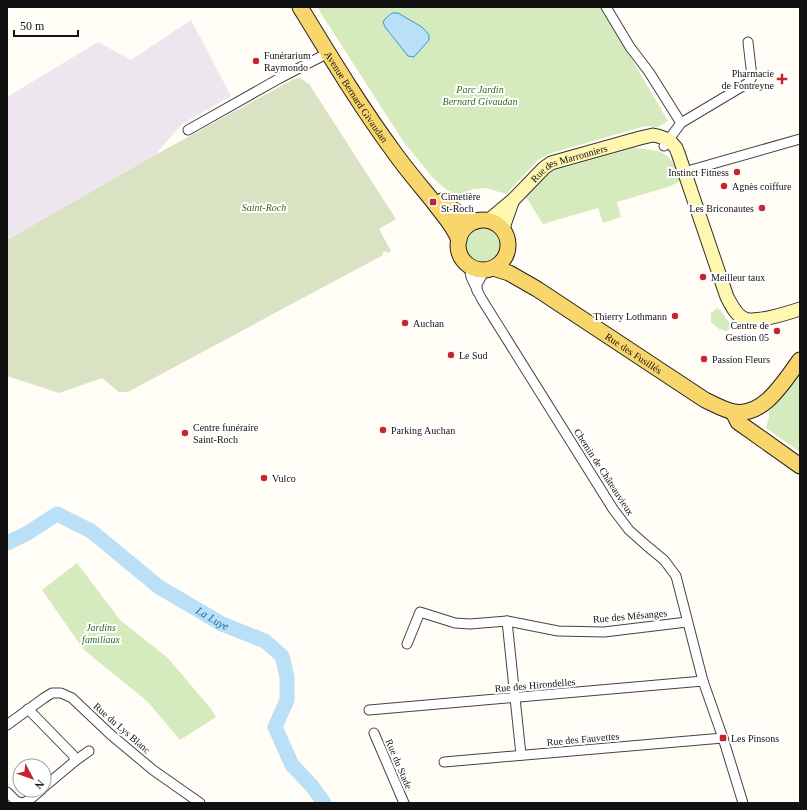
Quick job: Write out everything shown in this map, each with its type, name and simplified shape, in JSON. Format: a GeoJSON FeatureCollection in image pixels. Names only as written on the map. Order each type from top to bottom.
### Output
{"type":"FeatureCollection","features":[{"type":"Feature","properties":{"kind":"main road","name":"Avenue Bernard Givaudan"},"geometry":{"type":"LineString","coordinates":[[300,7],[384,139],[419,183]]}},
{"type":"Feature","properties":{"kind":"main road"},"geometry":{"type":"LineString","coordinates":[[419,183],[456,214],[464,218],[496,224],[503,230],[506,236],[507,250],[502,261],[489,269],[474,268],[469,266],[461,256],[459,250],[459,240],[456,232],[419,183]]}},
{"type":"Feature","properties":{"kind":"main road"},"geometry":{"type":"LineString","coordinates":[[459,240],[465,228],[482,221]]}},
{"type":"Feature","properties":{"kind":"main road","name":"Rue des Fusillés"},"geometry":{"type":"LineString","coordinates":[[507,250],[516,265],[537,288]]}},
{"type":"Feature","properties":{"kind":"main road","name":"Rue des Fusillés"},"geometry":{"type":"LineString","coordinates":[[489,269],[509,273],[537,288],[695,393],[733,412]]}},
{"type":"Feature","properties":{"kind":"main road"},"geometry":{"type":"LineString","coordinates":[[800,360],[763,405],[752,410],[733,412],[738,422],[800,466]]}},
{"type":"Feature","properties":{"kind":"street"},"geometry":{"type":"LineString","coordinates":[[606,7],[630,47],[649,72],[682,123]]}},
{"type":"Feature","properties":{"kind":"street"},"geometry":{"type":"LineString","coordinates":[[748,42],[752,77],[748,83],[682,123],[666,143],[683,168],[727,297],[739,315],[744,319],[753,320],[797,312]]}},
{"type":"Feature","properties":{"kind":"street"},"geometry":{"type":"LineString","coordinates":[[188,130],[311,66],[328,53]]}},
{"type":"Feature","properties":{"kind":"street"},"geometry":{"type":"LineString","coordinates":[[683,168],[800,139]]}},
{"type":"Feature","properties":{"kind":"street","name":"Rue des Marronniers"},"geometry":{"type":"LineString","coordinates":[[482,221],[513,200],[551,163],[634,140],[666,143]]}},
{"type":"Feature","properties":{"kind":"street","name":"Rue des Marronniers"},"geometry":{"type":"LineString","coordinates":[[503,230],[506,217],[513,200]]}},
{"type":"Feature","properties":{"kind":"street","name":"Chemin de Châteauvieux"},"geometry":{"type":"LineString","coordinates":[[469,266],[471,278],[477,291],[613,509],[630,530],[664,560],[674,571],[703,681],[723,738],[743,803]]}},
{"type":"Feature","properties":{"kind":"street"},"geometry":{"type":"LineString","coordinates":[[477,291],[477,284],[489,269]]}},
{"type":"Feature","properties":{"kind":"street","name":"Rue des Mésanges"},"geometry":{"type":"LineString","coordinates":[[407,644],[420,612],[455,623],[470,624],[507,622],[558,631],[604,632],[687,622]]}},
{"type":"Feature","properties":{"kind":"street"},"geometry":{"type":"LineString","coordinates":[[507,622],[521,755]]}},
{"type":"Feature","properties":{"kind":"street","name":"Rue des Hirondelles"},"geometry":{"type":"LineString","coordinates":[[369,710],[703,681]]}},
{"type":"Feature","properties":{"kind":"street","name":"Rue du Lys Blanc"},"geometry":{"type":"LineString","coordinates":[[7,725],[52,693],[61,693],[72,698],[110,734],[153,770],[200,803]]}},
{"type":"Feature","properties":{"kind":"street"},"geometry":{"type":"LineString","coordinates":[[28,709],[73,755],[75,761]]}},
{"type":"Feature","properties":{"kind":"street","name":"Rue du Stade"},"geometry":{"type":"LineString","coordinates":[[374,733],[404,803]]}},
{"type":"Feature","properties":{"kind":"street","name":"Rue des Fauvettes"},"geometry":{"type":"LineString","coordinates":[[444,762],[723,738]]}},
{"type":"Feature","properties":{"kind":"street"},"geometry":{"type":"LineString","coordinates":[[52,781],[89,751]]}},
{"type":"Feature","properties":{"kind":"street"},"geometry":{"type":"LineString","coordinates":[[7,792],[16,801],[22,803],[32,798]]}},
{"type":"Feature","properties":{"kind":"shaded area"},"geometry":{"type":"Polygon","coordinates":[[[191,20],[231,96],[182,124],[155,155],[7,240],[7,97],[98,42],[131,60],[191,20]]]}},
{"type":"Feature","properties":{"kind":"green space","name":"Parc Jardin Bernard Givaudan"},"geometry":{"type":"Polygon","coordinates":[[[317,7],[601,7],[668,121],[658,127],[645,126],[548,154],[538,160],[506,194],[486,188],[473,189],[455,197],[433,178],[403,141],[317,7]]]}},
{"type":"Feature","properties":{"kind":"green space","name":"Saint-Roch"},"geometry":{"type":"Polygon","coordinates":[[[300,78],[309,84],[396,219],[379,229],[391,251],[382,253],[383,255],[128,392],[119,392],[102,378],[59,393],[7,376],[7,240],[155,155],[294,79],[300,78]]]}},
{"type":"Feature","properties":{"kind":"green space"},"geometry":{"type":"Polygon","coordinates":[[[634,148],[653,150],[665,154],[673,164],[681,181],[668,187],[617,202],[621,217],[603,223],[598,208],[543,224],[526,197],[552,171],[634,148]]]}},
{"type":"Feature","properties":{"kind":"green space"},"geometry":{"type":"Polygon","coordinates":[[[487,227],[496,232],[500,238],[500,252],[496,258],[487,263],[479,263],[470,258],[466,252],[465,241],[470,232],[476,228],[487,227]]]}},
{"type":"Feature","properties":{"kind":"green space"},"geometry":{"type":"Polygon","coordinates":[[[717,308],[722,312],[730,324],[729,330],[726,331],[719,329],[711,322],[711,313],[717,308]]]}},
{"type":"Feature","properties":{"kind":"green space"},"geometry":{"type":"Polygon","coordinates":[[[800,369],[800,440],[798,445],[800,447],[800,452],[766,428],[769,411],[800,369]]]}},
{"type":"Feature","properties":{"kind":"green space","name":"Jardins familiaux"},"geometry":{"type":"Polygon","coordinates":[[[77,563],[120,620],[168,658],[216,717],[180,740],[147,701],[84,650],[42,590],[77,563]]]}},
{"type":"Feature","properties":{"kind":"water"},"geometry":{"type":"Polygon","coordinates":[[[392,13],[398,13],[422,27],[429,35],[429,40],[414,57],[408,56],[385,27],[383,22],[392,13]]]}},
{"type":"Feature","properties":{"kind":"waterway","name":"La Luye"},"geometry":{"type":"LineString","coordinates":[[7,543],[26,534],[57,514],[91,531],[159,587],[222,624],[265,641],[282,656],[287,677],[287,700],[275,727],[292,765],[312,786],[324,803]]}},
{"type":"Feature","properties":{"kind":"place","name":"Funérarium Raymondo"},"geometry":{"type":"Point","coordinates":[256,61]}},
{"type":"Feature","properties":{"kind":"place","name":"Pharmacie de Fontreyne"},"geometry":{"type":"Point","coordinates":[782,79]}},
{"type":"Feature","properties":{"kind":"place","name":"Instinct Fitness"},"geometry":{"type":"Point","coordinates":[737,172]}},
{"type":"Feature","properties":{"kind":"place","name":"Agnès coiffure"},"geometry":{"type":"Point","coordinates":[724,186]}},
{"type":"Feature","properties":{"kind":"place","name":"Cimetière St-Roch"},"geometry":{"type":"Point","coordinates":[433,202]}},
{"type":"Feature","properties":{"kind":"place","name":"Les Briconautes"},"geometry":{"type":"Point","coordinates":[762,208]}},
{"type":"Feature","properties":{"kind":"place","name":"Meilleur taux"},"geometry":{"type":"Point","coordinates":[703,277]}},
{"type":"Feature","properties":{"kind":"place","name":"Thierry Lothmann"},"geometry":{"type":"Point","coordinates":[675,316]}},
{"type":"Feature","properties":{"kind":"place","name":"Auchan"},"geometry":{"type":"Point","coordinates":[405,323]}},
{"type":"Feature","properties":{"kind":"place","name":"Centre de Gestion 05"},"geometry":{"type":"Point","coordinates":[777,331]}},
{"type":"Feature","properties":{"kind":"place","name":"Le Sud"},"geometry":{"type":"Point","coordinates":[451,355]}},
{"type":"Feature","properties":{"kind":"place","name":"Passion Fleurs"},"geometry":{"type":"Point","coordinates":[704,359]}},
{"type":"Feature","properties":{"kind":"place","name":"Parking Auchan"},"geometry":{"type":"Point","coordinates":[383,430]}},
{"type":"Feature","properties":{"kind":"place","name":"Centre funéraire Saint-Roch"},"geometry":{"type":"Point","coordinates":[185,433]}},
{"type":"Feature","properties":{"kind":"place","name":"Vulco"},"geometry":{"type":"Point","coordinates":[264,478]}},
{"type":"Feature","properties":{"kind":"place","name":"Les Pinsons"},"geometry":{"type":"Point","coordinates":[723,738]}}]}
